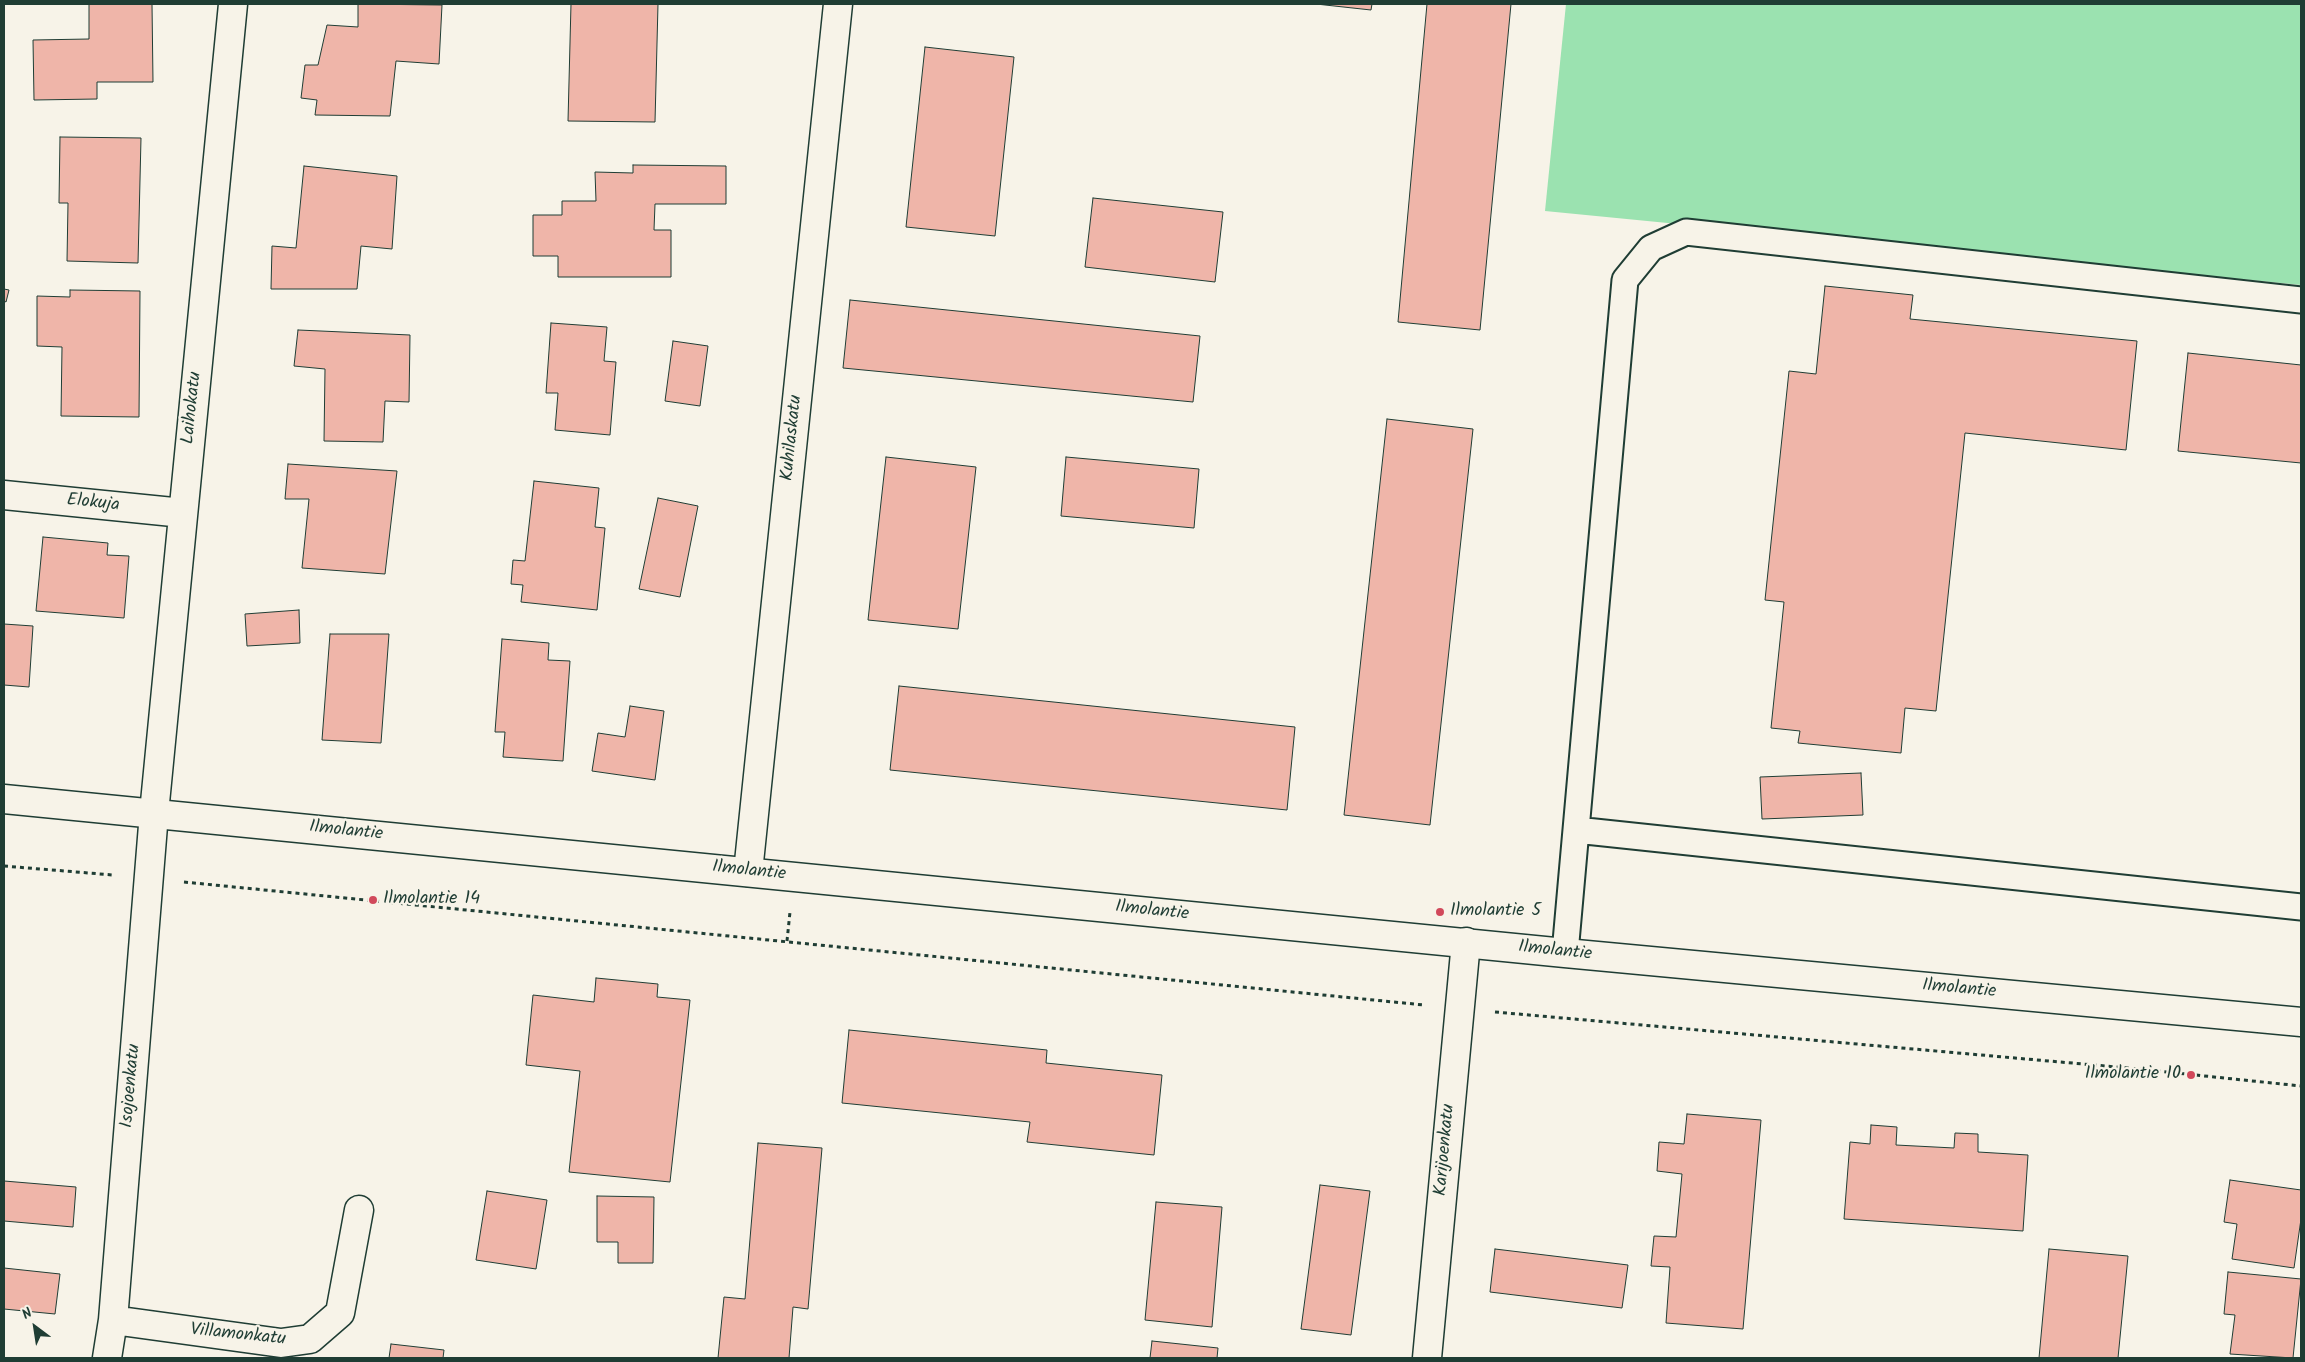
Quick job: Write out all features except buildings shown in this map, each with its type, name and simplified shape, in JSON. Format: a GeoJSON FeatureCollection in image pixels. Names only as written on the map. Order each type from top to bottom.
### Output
{"type":"FeatureCollection","features":[{"type":"Feature","properties":{"kind":"street","name":"Laihokatu"},"geometry":{"type":"LineString","coordinates":[[154,813],[233,4]]}},
{"type":"Feature","properties":{"kind":"street","name":"Kuhilaskatu"},"geometry":{"type":"LineString","coordinates":[[748,872],[838,4]]}},
{"type":"Feature","properties":{"kind":"street","name":"Elokuja"},"geometry":{"type":"LineString","coordinates":[[4,495],[183,513]]}},
{"type":"Feature","properties":{"kind":"street","name":"Ilmolantie"},"geometry":{"type":"LineString","coordinates":[[4,799],[1565,953],[2301,1022]]}},
{"type":"Feature","properties":{"kind":"street","name":"Isojoenkatu"},"geometry":{"type":"LineString","coordinates":[[107,1358],[113,1320],[154,813]]}},
{"type":"Feature","properties":{"kind":"street","name":"Karijoenkatu"},"geometry":{"type":"LineString","coordinates":[[1426,1358],[1466,942]]}},
{"type":"Feature","properties":{"kind":"street","name":"Villamonkatu"},"geometry":{"type":"LineString","coordinates":[[113,1320],[280,1343],[310,1339],[340,1313],[359,1210]]}},
{"type":"Feature","properties":{"kind":"lane"},"geometry":{"type":"LineString","coordinates":[[1565,953],[1625,280],[1650,248],[1686,232],[2301,300]]}},
{"type":"Feature","properties":{"kind":"lane"},"geometry":{"type":"LineString","coordinates":[[1576,830],[2301,907]]}},
{"type":"Feature","properties":{"kind":"path"},"geometry":{"type":"LineString","coordinates":[[4,866],[1459,1009],[2128,1068],[2301,1086]]}},
{"type":"Feature","properties":{"kind":"green space"},"geometry":{"type":"Polygon","coordinates":[[[1566,4],[2301,4],[2301,285],[1545,211],[1566,4]]]}},
{"type":"Feature","properties":{"kind":"place","name":"Ilmolantie 14"},"geometry":{"type":"Point","coordinates":[373,900]}},
{"type":"Feature","properties":{"kind":"place","name":"Ilmolantie 5"},"geometry":{"type":"Point","coordinates":[1440,912]}},
{"type":"Feature","properties":{"kind":"place","name":"Ilmolantie 10"},"geometry":{"type":"Point","coordinates":[2191,1075]}}]}
